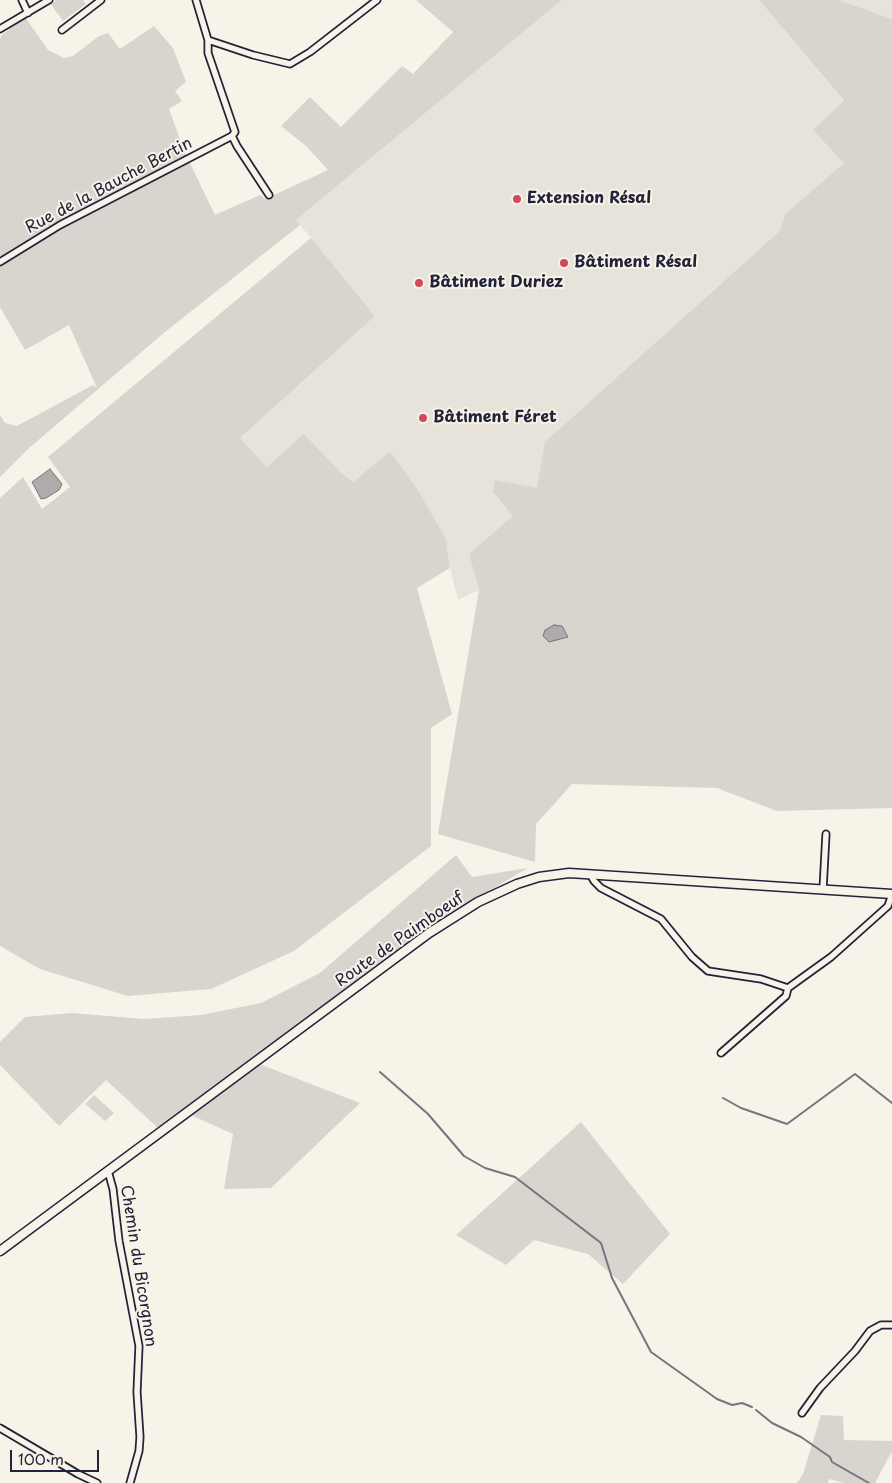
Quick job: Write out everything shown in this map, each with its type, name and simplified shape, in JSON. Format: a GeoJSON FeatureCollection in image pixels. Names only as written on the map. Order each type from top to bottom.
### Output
{"type":"FeatureCollection","features":[{"type":"Feature","properties":{"kind":"street"},"geometry":{"type":"LineString","coordinates":[[22,0],[28,13]]}},
{"type":"Feature","properties":{"kind":"street"},"geometry":{"type":"LineString","coordinates":[[0,29],[49,0]]}},
{"type":"Feature","properties":{"kind":"street"},"geometry":{"type":"LineString","coordinates":[[89,0],[93,6]]}},
{"type":"Feature","properties":{"kind":"street"},"geometry":{"type":"LineString","coordinates":[[62,30],[101,0]]}},
{"type":"Feature","properties":{"kind":"street"},"geometry":{"type":"LineString","coordinates":[[196,0],[208,40],[208,53],[235,132],[232,136],[269,195]]}},
{"type":"Feature","properties":{"kind":"street"},"geometry":{"type":"LineString","coordinates":[[208,40],[253,55],[290,64],[317,47],[377,0]]}},
{"type":"Feature","properties":{"kind":"street","name":"Rue de la Bauche Bertin"},"geometry":{"type":"LineString","coordinates":[[0,262],[60,225],[232,136]]}},
{"type":"Feature","properties":{"kind":"street"},"geometry":{"type":"LineString","coordinates":[[823,890],[826,834]]}},
{"type":"Feature","properties":{"kind":"street","name":"Route de Paimboeuf"},"geometry":{"type":"LineString","coordinates":[[0,1251],[429,933],[478,902],[517,884],[539,877],[569,873],[892,894]]}},
{"type":"Feature","properties":{"kind":"street"},"geometry":{"type":"LineString","coordinates":[[590,874],[601,888],[661,919],[692,957],[708,970],[761,978],[788,988]]}},
{"type":"Feature","properties":{"kind":"street"},"geometry":{"type":"LineString","coordinates":[[721,1053],[786,996],[788,988],[831,957],[881,912],[890,903],[892,894]]}},
{"type":"Feature","properties":{"kind":"street","name":"Chemin du Bicorgnon"},"geometry":{"type":"LineString","coordinates":[[108,1171],[113,1189],[120,1241],[139,1346],[137,1392],[140,1437],[139,1451],[130,1483]]}},
{"type":"Feature","properties":{"kind":"street"},"geometry":{"type":"LineString","coordinates":[[802,1413],[820,1388],[855,1351],[870,1331],[881,1324],[892,1325]]}},
{"type":"Feature","properties":{"kind":"street"},"geometry":{"type":"LineString","coordinates":[[0,1428],[78,1474],[97,1483]]}},
{"type":"Feature","properties":{"kind":"shaded area"},"geometry":{"type":"Polygon","coordinates":[[[56,0],[83,0],[86,4],[63,21],[50,3],[56,0]]]}},
{"type":"Feature","properties":{"kind":"shaded area"},"geometry":{"type":"Polygon","coordinates":[[[416,0],[562,0],[296,220],[300,225],[165,332],[29,448],[0,477],[0,415],[5,423],[17,426],[93,385],[97,388],[69,325],[25,350],[0,307],[0,38],[3,34],[25,17],[48,50],[64,58],[73,56],[99,36],[108,33],[120,49],[154,26],[173,48],[186,82],[175,91],[182,101],[169,109],[185,153],[215,215],[260,195],[265,199],[328,170],[306,146],[281,126],[310,97],[341,127],[402,66],[413,74],[453,32],[416,0]]]}},
{"type":"Feature","properties":{"kind":"shaded area"},"geometry":{"type":"Polygon","coordinates":[[[562,0],[759,0],[844,102],[844,163],[786,213],[779,232],[537,488],[493,493],[514,516],[469,554],[479,590],[458,600],[450,568],[446,539],[390,451],[353,482],[340,472],[267,467],[240,438],[375,316],[296,220],[562,0]]]}},
{"type":"Feature","properties":{"kind":"shaded area"},"geometry":{"type":"Polygon","coordinates":[[[759,0],[839,0],[892,19],[892,808],[777,811],[717,788],[572,784],[536,824],[535,862],[438,834],[479,590],[469,554],[513,516],[493,492],[495,480],[537,488],[545,442],[779,232],[786,213],[844,163],[813,130],[844,101],[759,0]]]}},
{"type":"Feature","properties":{"kind":"shaded area"},"geometry":{"type":"Polygon","coordinates":[[[839,0],[892,0],[892,19],[839,0]]]}},
{"type":"Feature","properties":{"kind":"shaded area"},"geometry":{"type":"Polygon","coordinates":[[[311,238],[375,316],[240,438],[267,467],[304,434],[340,472],[353,482],[390,451],[417,489],[446,539],[450,568],[417,588],[452,714],[431,728],[431,846],[294,951],[211,989],[128,996],[40,969],[0,946],[0,498],[23,477],[42,509],[70,487],[48,457],[311,238]]]}},
{"type":"Feature","properties":{"kind":"shaded area"},"geometry":{"type":"Polygon","coordinates":[[[50,469],[62,484],[59,490],[41,499],[32,482],[50,469]]]}},
{"type":"Feature","properties":{"kind":"shaded area"},"geometry":{"type":"Polygon","coordinates":[[[554,625],[562,626],[568,637],[549,642],[543,636],[545,630],[554,625]]]}},
{"type":"Feature","properties":{"kind":"shaded area"},"geometry":{"type":"Polygon","coordinates":[[[456,855],[472,877],[528,868],[440,919],[249,1060],[360,1103],[271,1188],[224,1189],[233,1134],[182,1111],[159,1129],[106,1080],[59,1126],[0,1065],[0,1042],[25,1017],[72,1013],[144,1019],[201,1015],[261,1003],[320,973],[456,855]]]}},
{"type":"Feature","properties":{"kind":"shaded area"},"geometry":{"type":"Polygon","coordinates":[[[94,1095],[114,1113],[105,1121],[85,1104],[94,1095]]]}},
{"type":"Feature","properties":{"kind":"shaded area"},"geometry":{"type":"Polygon","coordinates":[[[581,1122],[670,1234],[623,1284],[588,1254],[534,1240],[506,1265],[456,1235],[581,1122]]]}},
{"type":"Feature","properties":{"kind":"shaded area"},"geometry":{"type":"Polygon","coordinates":[[[821,1415],[843,1416],[844,1440],[892,1441],[892,1451],[875,1483],[844,1483],[829,1479],[828,1483],[797,1483],[803,1474],[821,1415]]]}},
{"type":"Feature","properties":{"kind":"waterway"},"geometry":{"type":"LineString","coordinates":[[380,1072],[428,1114],[464,1156],[485,1168],[515,1177],[601,1243],[612,1278],[651,1352],[717,1399],[732,1405],[742,1403],[752,1407]]}},
{"type":"Feature","properties":{"kind":"waterway"},"geometry":{"type":"LineString","coordinates":[[723,1098],[741,1108],[787,1124],[855,1074],[892,1103]]}},
{"type":"Feature","properties":{"kind":"waterway"},"geometry":{"type":"LineString","coordinates":[[756,1410],[772,1423],[801,1437],[830,1457],[832,1462],[869,1483]]}},
{"type":"Feature","properties":{"kind":"place","name":"Extension Résal"},"geometry":{"type":"Point","coordinates":[517,199]}},
{"type":"Feature","properties":{"kind":"place","name":"Bâtiment Résal"},"geometry":{"type":"Point","coordinates":[564,263]}},
{"type":"Feature","properties":{"kind":"place","name":"Bâtiment Duriez"},"geometry":{"type":"Point","coordinates":[419,283]}},
{"type":"Feature","properties":{"kind":"place","name":"Bâtiment Féret"},"geometry":{"type":"Point","coordinates":[423,418]}}]}
